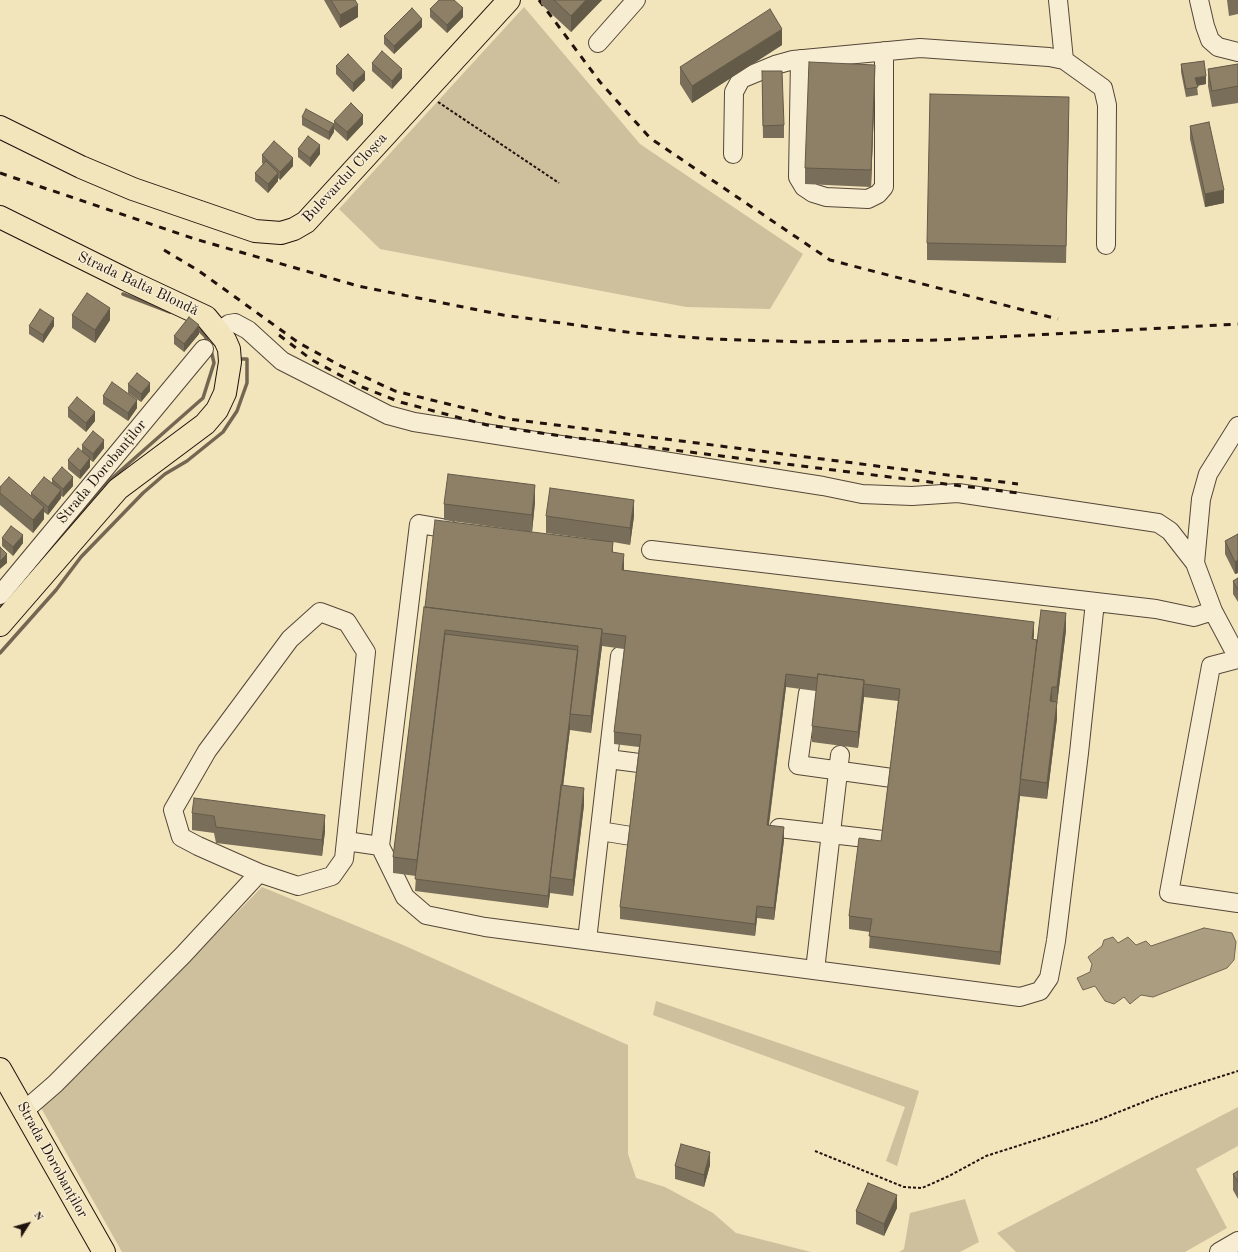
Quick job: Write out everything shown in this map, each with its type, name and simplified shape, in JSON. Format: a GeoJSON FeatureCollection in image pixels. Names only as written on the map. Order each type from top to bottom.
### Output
{"type":"FeatureCollection","features":[{"type":"Feature","properties":{"kind":"main road","name":"Bulevardul Cloșca"},"geometry":{"type":"LineString","coordinates":[[0,127],[80,167],[133,189],[255,231],[281,233],[294,229],[306,222],[509,0]]}},
{"type":"Feature","properties":{"kind":"main road","name":"Strada Balta Blondă"},"geometry":{"type":"LineString","coordinates":[[0,217],[127,280],[206,317],[219,331],[229,349],[230,362],[225,393],[217,410],[205,424],[118,489],[0,625]]}},
{"type":"Feature","properties":{"kind":"main road","name":"Strada Dorobanților"},"geometry":{"type":"LineString","coordinates":[[0,1069],[25,1110],[104,1252]]}},
{"type":"Feature","properties":{"kind":"street"},"geometry":{"type":"LineString","coordinates":[[598,43],[636,0]]}},
{"type":"Feature","properties":{"kind":"street"},"geometry":{"type":"LineString","coordinates":[[1058,0],[1064,60]]}},
{"type":"Feature","properties":{"kind":"street"},"geometry":{"type":"LineString","coordinates":[[1199,0],[1210,40],[1218,47],[1238,52]]}},
{"type":"Feature","properties":{"kind":"street"},"geometry":{"type":"LineString","coordinates":[[733,154],[734,92],[741,80],[775,65],[800,59],[920,48],[1049,57],[1064,60],[1102,88],[1107,105],[1106,245]]}},
{"type":"Feature","properties":{"kind":"street"},"geometry":{"type":"LineString","coordinates":[[800,59],[798,177],[804,187],[813,193],[826,197],[868,199],[878,194],[884,187],[884,51]]}},
{"type":"Feature","properties":{"kind":"street"},"geometry":{"type":"LineString","coordinates":[[219,331],[229,324],[235,324],[248,330],[282,361],[388,415],[414,422],[808,483],[862,494],[912,496],[958,493],[1158,523],[1170,531],[1195,563],[1213,611],[1238,658],[1210,666],[1169,892],[1238,903]]}},
{"type":"Feature","properties":{"kind":"street","name":"Strada Dorobanților"},"geometry":{"type":"LineString","coordinates":[[0,595],[204,349]]}},
{"type":"Feature","properties":{"kind":"street"},"geometry":{"type":"LineString","coordinates":[[1195,563],[1201,499],[1208,474],[1238,426]]}},
{"type":"Feature","properties":{"kind":"street"},"geometry":{"type":"LineString","coordinates":[[380,846],[392,822],[400,750],[398,697],[419,524],[448,529]]}},
{"type":"Feature","properties":{"kind":"street"},"geometry":{"type":"LineString","coordinates":[[651,550],[1095,602],[1156,610],[1194,617],[1213,611]]}},
{"type":"Feature","properties":{"kind":"street"},"geometry":{"type":"LineString","coordinates":[[380,846],[405,897],[426,915],[485,927],[1020,997],[1040,991],[1049,978],[1056,941],[1079,753],[1095,602]]}},
{"type":"Feature","properties":{"kind":"street"},"geometry":{"type":"LineString","coordinates":[[320,612],[347,622],[366,652],[344,859],[332,876],[298,886],[259,873],[198,846],[181,836],[173,810],[207,751],[290,639],[320,612]]}},
{"type":"Feature","properties":{"kind":"street"},"geometry":{"type":"LineString","coordinates":[[408,613],[426,615]]}},
{"type":"Feature","properties":{"kind":"street"},"geometry":{"type":"LineString","coordinates":[[587,940],[620,656]]}},
{"type":"Feature","properties":{"kind":"street"},"geometry":{"type":"LineString","coordinates":[[402,662],[421,663]]}},
{"type":"Feature","properties":{"kind":"street"},"geometry":{"type":"LineString","coordinates":[[398,697],[417,700]]}},
{"type":"Feature","properties":{"kind":"street"},"geometry":{"type":"LineString","coordinates":[[802,700],[798,765],[839,763],[892,778]]}},
{"type":"Feature","properties":{"kind":"street"},"geometry":{"type":"LineString","coordinates":[[608,759],[639,763]]}},
{"type":"Feature","properties":{"kind":"street"},"geometry":{"type":"LineString","coordinates":[[815,970],[839,763]]}},
{"type":"Feature","properties":{"kind":"street"},"geometry":{"type":"LineString","coordinates":[[779,828],[883,840]]}},
{"type":"Feature","properties":{"kind":"street"},"geometry":{"type":"LineString","coordinates":[[600,831],[631,836]]}},
{"type":"Feature","properties":{"kind":"street"},"geometry":{"type":"LineString","coordinates":[[346,841],[380,846]]}},
{"type":"Feature","properties":{"kind":"street"},"geometry":{"type":"LineString","coordinates":[[25,1110],[66,1074],[183,955],[259,873]]}},
{"type":"Feature","properties":{"kind":"street"},"geometry":{"type":"LineString","coordinates":[[1219,1252],[1238,1241]]}},
{"type":"Feature","properties":{"kind":"path"},"geometry":{"type":"LineString","coordinates":[[447,108],[559,183]]}},
{"type":"Feature","properties":{"kind":"path"},"geometry":{"type":"LineString","coordinates":[[815,1151],[904,1188],[922,1188],[950,1176],[986,1156],[1096,1121],[1159,1096],[1238,1071]]}},
{"type":"Feature","properties":{"kind":"shaded area"},"geometry":{"type":"Polygon","coordinates":[[[524,7],[640,144],[803,254],[770,309],[686,307],[380,249],[339,209],[524,7]]]}},
{"type":"Feature","properties":{"kind":"shaded area"},"geometry":{"type":"Polygon","coordinates":[[[262,887],[403,945],[628,1045],[628,1154],[636,1178],[665,1187],[713,1213],[736,1233],[811,1252],[122,1252],[40,1106],[75,1077],[262,887]]]}},
{"type":"Feature","properties":{"kind":"shaded area"},"geometry":{"type":"Polygon","coordinates":[[[1204,928],[1232,933],[1236,942],[1234,960],[1227,968],[1153,997],[1141,995],[1130,1004],[1124,997],[1114,1004],[1105,1001],[1095,986],[1083,990],[1077,978],[1090,972],[1092,964],[1088,957],[1102,946],[1104,940],[1113,937],[1118,943],[1128,937],[1136,945],[1146,941],[1151,946],[1204,928]]]}},
{"type":"Feature","properties":{"kind":"shaded area"},"geometry":{"type":"Polygon","coordinates":[[[656,1001],[919,1091],[897,1166],[886,1161],[905,1107],[653,1015],[656,1001]]]}},
{"type":"Feature","properties":{"kind":"shaded area"},"geometry":{"type":"Polygon","coordinates":[[[1238,1107],[1238,1146],[1196,1169],[1227,1228],[1185,1252],[1016,1252],[997,1233],[1238,1107]]]}},
{"type":"Feature","properties":{"kind":"shaded area"},"geometry":{"type":"Polygon","coordinates":[[[965,1199],[979,1242],[960,1252],[899,1252],[904,1249],[910,1213],[965,1199]]]}},
{"type":"Feature","properties":{"kind":"building"},"geometry":{"type":"Polygon","coordinates":[[[331,0],[355,0],[358,5],[340,15],[331,0]]]}},
{"type":"Feature","properties":{"kind":"building"},"geometry":{"type":"Polygon","coordinates":[[[439,0],[454,0],[463,8],[447,25],[430,9],[439,0]]]}},
{"type":"Feature","properties":{"kind":"building"},"geometry":{"type":"Polygon","coordinates":[[[554,0],[586,0],[571,16],[554,0]]]}},
{"type":"Feature","properties":{"kind":"building"},"geometry":{"type":"Polygon","coordinates":[[[412,8],[422,19],[394,46],[384,36],[412,8]]]}},
{"type":"Feature","properties":{"kind":"building"},"geometry":{"type":"Polygon","coordinates":[[[770,9],[782,29],[692,86],[680,67],[770,9]]]}},
{"type":"Feature","properties":{"kind":"building"},"geometry":{"type":"Polygon","coordinates":[[[382,51],[402,69],[392,81],[372,63],[382,51]]]}},
{"type":"Feature","properties":{"kind":"building"},"geometry":{"type":"Polygon","coordinates":[[[348,54],[365,72],[353,83],[336,66],[348,54]]]}},
{"type":"Feature","properties":{"kind":"building"},"geometry":{"type":"Polygon","coordinates":[[[1204,61],[1206,76],[1195,78],[1198,87],[1186,89],[1181,64],[1204,61]]]}},
{"type":"Feature","properties":{"kind":"building"},"geometry":{"type":"Polygon","coordinates":[[[809,62],[875,65],[871,170],[805,168],[809,62]]]}},
{"type":"Feature","properties":{"kind":"building"},"geometry":{"type":"Polygon","coordinates":[[[1238,64],[1238,86],[1212,91],[1208,69],[1238,64]]]}},
{"type":"Feature","properties":{"kind":"building"},"geometry":{"type":"Polygon","coordinates":[[[762,71],[782,71],[784,125],[763,126],[762,71]]]}},
{"type":"Feature","properties":{"kind":"building"},"geometry":{"type":"Polygon","coordinates":[[[930,94],[1069,97],[1066,246],[927,243],[930,94]]]}},
{"type":"Feature","properties":{"kind":"building"},"geometry":{"type":"Polygon","coordinates":[[[351,103],[363,115],[347,132],[334,121],[351,103]]]}},
{"type":"Feature","properties":{"kind":"building"},"geometry":{"type":"Polygon","coordinates":[[[306,109],[334,124],[329,132],[302,117],[306,109]]]}},
{"type":"Feature","properties":{"kind":"building"},"geometry":{"type":"Polygon","coordinates":[[[1209,122],[1224,190],[1205,194],[1190,126],[1209,122]]]}},
{"type":"Feature","properties":{"kind":"building"},"geometry":{"type":"Polygon","coordinates":[[[308,136],[320,145],[310,158],[298,149],[308,136]]]}},
{"type":"Feature","properties":{"kind":"building"},"geometry":{"type":"Polygon","coordinates":[[[274,141],[293,158],[280,172],[262,155],[274,141]]]}},
{"type":"Feature","properties":{"kind":"building"},"geometry":{"type":"Polygon","coordinates":[[[266,161],[278,173],[268,184],[255,173],[266,161]]]}},
{"type":"Feature","properties":{"kind":"building"},"geometry":{"type":"Polygon","coordinates":[[[87,293],[110,308],[95,330],[72,315],[87,293]]]}},
{"type":"Feature","properties":{"kind":"building"},"geometry":{"type":"Polygon","coordinates":[[[40,309],[54,318],[43,335],[29,326],[40,309]]]}},
{"type":"Feature","properties":{"kind":"building"},"geometry":{"type":"Polygon","coordinates":[[[189,317],[199,325],[184,344],[174,336],[189,317]]]}},
{"type":"Feature","properties":{"kind":"building"},"geometry":{"type":"Polygon","coordinates":[[[137,373],[150,383],[141,394],[128,384],[137,373]]]}},
{"type":"Feature","properties":{"kind":"building"},"geometry":{"type":"Polygon","coordinates":[[[112,382],[137,400],[128,413],[103,396],[112,382]]]}},
{"type":"Feature","properties":{"kind":"building"},"geometry":{"type":"Polygon","coordinates":[[[77,397],[95,412],[86,423],[68,408],[77,397]]]}},
{"type":"Feature","properties":{"kind":"building"},"geometry":{"type":"Polygon","coordinates":[[[93,431],[104,440],[93,454],[82,445],[93,431]]]}},
{"type":"Feature","properties":{"kind":"building"},"geometry":{"type":"Polygon","coordinates":[[[78,448],[90,458],[80,471],[68,460],[78,448]]]}},
{"type":"Feature","properties":{"kind":"building"},"geometry":{"type":"Polygon","coordinates":[[[62,467],[73,477],[63,489],[52,479],[62,467]]]}},
{"type":"Feature","properties":{"kind":"building"},"geometry":{"type":"Polygon","coordinates":[[[448,474],[535,485],[532,515],[444,504],[448,474]]]}},
{"type":"Feature","properties":{"kind":"building"},"geometry":{"type":"Polygon","coordinates":[[[9,477],[44,507],[33,520],[0,493],[0,487],[9,477]]]}},
{"type":"Feature","properties":{"kind":"building"},"geometry":{"type":"Polygon","coordinates":[[[44,477],[61,490],[48,507],[31,493],[44,477]]]}},
{"type":"Feature","properties":{"kind":"building"},"geometry":{"type":"Polygon","coordinates":[[[550,488],[634,500],[630,528],[546,516],[550,488]]]}},
{"type":"Feature","properties":{"kind":"building"},"geometry":{"type":"Polygon","coordinates":[[[435,520],[613,542],[612,552],[624,554],[622,570],[1034,622],[1032,639],[1037,640],[1000,952],[869,936],[872,919],[849,916],[859,838],[881,841],[900,689],[864,684],[864,680],[818,674],[817,678],[786,674],[767,825],[784,827],[774,908],[757,906],[755,924],[620,907],[641,735],[614,732],[626,636],[602,633],[602,629],[425,607],[435,520]]]}},
{"type":"Feature","properties":{"kind":"building"},"geometry":{"type":"Polygon","coordinates":[[[11,526],[23,535],[13,547],[2,538],[11,526]]]}},
{"type":"Feature","properties":{"kind":"building"},"geometry":{"type":"Polygon","coordinates":[[[1238,534],[1238,560],[1235,562],[1225,541],[1238,534]]]}},
{"type":"Feature","properties":{"kind":"building"},"geometry":{"type":"Polygon","coordinates":[[[0,547],[7,554],[0,561],[0,547]]]}},
{"type":"Feature","properties":{"kind":"building"},"geometry":{"type":"Polygon","coordinates":[[[1238,578],[1238,590],[1233,581],[1238,578]]]}},
{"type":"Feature","properties":{"kind":"building"},"geometry":{"type":"Polygon","coordinates":[[[424,607],[602,629],[591,716],[570,714],[578,646],[445,630],[417,860],[393,857],[424,607]]]}},
{"type":"Feature","properties":{"kind":"building"},"geometry":{"type":"Polygon","coordinates":[[[1041,610],[1066,613],[1057,687],[1052,687],[1050,701],[1057,702],[1047,783],[1020,779],[1041,610]]]}},
{"type":"Feature","properties":{"kind":"building"},"geometry":{"type":"Polygon","coordinates":[[[445,634],[578,650],[548,896],[415,879],[445,634]]]}},
{"type":"Feature","properties":{"kind":"building"},"geometry":{"type":"Polygon","coordinates":[[[818,674],[864,680],[858,732],[812,726],[818,674]]]}},
{"type":"Feature","properties":{"kind":"building"},"geometry":{"type":"Polygon","coordinates":[[[561,785],[584,788],[573,880],[550,877],[561,785]]]}},
{"type":"Feature","properties":{"kind":"building"},"geometry":{"type":"Polygon","coordinates":[[[194,798],[325,815],[322,840],[216,827],[214,816],[192,813],[194,798]]]}},
{"type":"Feature","properties":{"kind":"building"},"geometry":{"type":"Polygon","coordinates":[[[681,1144],[710,1152],[704,1175],[675,1166],[681,1144]]]}},
{"type":"Feature","properties":{"kind":"building"},"geometry":{"type":"Polygon","coordinates":[[[1238,1171],[1238,1182],[1233,1174],[1238,1171]]]}},
{"type":"Feature","properties":{"kind":"building"},"geometry":{"type":"Polygon","coordinates":[[[868,1183],[897,1195],[884,1224],[856,1211],[868,1183]]]}},
{"type":"Feature","properties":{"kind":"waterway"},"geometry":{"type":"LineString","coordinates":[[123,294],[170,312]]}},
{"type":"Feature","properties":{"kind":"waterway"},"geometry":{"type":"LineString","coordinates":[[196,327],[205,336],[209,344]]}},
{"type":"Feature","properties":{"kind":"waterway"},"geometry":{"type":"LineString","coordinates":[[68,527],[102,487],[203,398],[214,363],[211,350]]}},
{"type":"Feature","properties":{"kind":"waterway"},"geometry":{"type":"LineString","coordinates":[[0,653],[56,590],[81,557],[143,493],[165,474],[187,461],[223,432],[237,411],[247,383],[247,359],[241,359]]}},
{"type":"Feature","properties":{"kind":"waterway"},"geometry":{"type":"LineString","coordinates":[[0,607],[6,601]]}},
{"type":"Feature","properties":{"kind":"railway"},"geometry":{"type":"LineString","coordinates":[[539,0],[600,82],[650,138],[830,260],[1058,319]]}},
{"type":"Feature","properties":{"kind":"railway"},"geometry":{"type":"LineString","coordinates":[[0,173],[195,239],[358,286],[503,315],[634,333],[711,339],[804,342],[940,340],[1238,324]]}},
{"type":"Feature","properties":{"kind":"railway"},"geometry":{"type":"LineString","coordinates":[[164,250],[199,271],[299,343],[341,366],[395,391],[509,419],[1018,484]]}},
{"type":"Feature","properties":{"kind":"railway"},"geometry":{"type":"LineString","coordinates":[[279,335],[312,360],[362,387],[400,402],[487,425],[561,436],[1018,493]]}}]}
